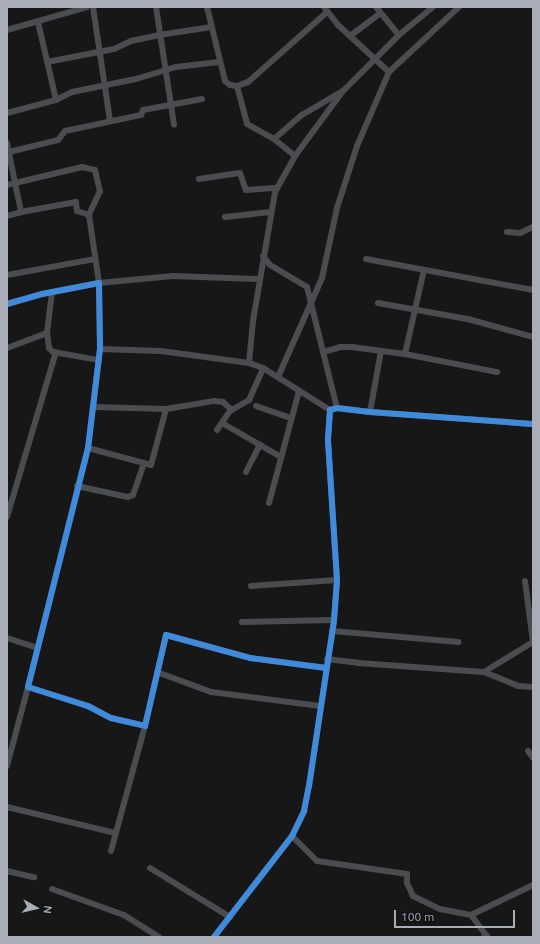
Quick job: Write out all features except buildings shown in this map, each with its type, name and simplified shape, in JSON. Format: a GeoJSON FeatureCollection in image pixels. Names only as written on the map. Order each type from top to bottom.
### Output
{"type":"FeatureCollection","features":[{"type":"Feature","properties":{"kind":"street"},"geometry":{"type":"LineString","coordinates":[[7,30],[88,7]]}},
{"type":"Feature","properties":{"kind":"street"},"geometry":{"type":"LineString","coordinates":[[93,7],[110,122]]}},
{"type":"Feature","properties":{"kind":"street"},"geometry":{"type":"LineString","coordinates":[[156,7],[159,35],[174,125]]}},
{"type":"Feature","properties":{"kind":"street"},"geometry":{"type":"LineString","coordinates":[[207,7],[219,62],[225,81],[230,85],[237,86],[248,82],[326,10],[350,36],[389,72]]}},
{"type":"Feature","properties":{"kind":"street"},"geometry":{"type":"LineString","coordinates":[[376,7],[399,35]]}},
{"type":"Feature","properties":{"kind":"street"},"geometry":{"type":"LineString","coordinates":[[249,363],[259,279],[270,212],[277,188],[295,156],[343,91],[376,61],[399,35],[432,7]]}},
{"type":"Feature","properties":{"kind":"street"},"geometry":{"type":"LineString","coordinates":[[278,377],[311,297],[322,278],[337,208],[354,153],[389,72],[459,7]]}},
{"type":"Feature","properties":{"kind":"street"},"geometry":{"type":"LineString","coordinates":[[350,36],[380,13]]}},
{"type":"Feature","properties":{"kind":"street"},"geometry":{"type":"LineString","coordinates":[[38,22],[56,100]]}},
{"type":"Feature","properties":{"kind":"street"},"geometry":{"type":"LineString","coordinates":[[47,62],[99,52],[159,35],[211,27]]}},
{"type":"Feature","properties":{"kind":"street"},"geometry":{"type":"LineString","coordinates":[[7,114],[56,100],[72,92],[165,70],[219,62]]}},
{"type":"Feature","properties":{"kind":"street"},"geometry":{"type":"LineString","coordinates":[[237,86],[246,122],[274,139],[295,156]]}},
{"type":"Feature","properties":{"kind":"street"},"geometry":{"type":"LineString","coordinates":[[274,139],[302,115],[343,91]]}},
{"type":"Feature","properties":{"kind":"street"},"geometry":{"type":"LineString","coordinates":[[21,212],[14,183],[8,146],[58,140],[65,131],[141,115],[143,110],[202,99]]}},
{"type":"Feature","properties":{"kind":"street"},"geometry":{"type":"LineString","coordinates":[[7,185],[82,167],[95,170],[100,191],[89,215],[99,283],[100,348],[88,448],[77,486],[28,687],[7,766]]}},
{"type":"Feature","properties":{"kind":"street"},"geometry":{"type":"LineString","coordinates":[[199,179],[240,173],[246,190],[277,188]]}},
{"type":"Feature","properties":{"kind":"street"},"geometry":{"type":"LineString","coordinates":[[7,216],[76,202],[77,211],[89,215]]}},
{"type":"Feature","properties":{"kind":"street"},"geometry":{"type":"LineString","coordinates":[[225,217],[270,212]]}},
{"type":"Feature","properties":{"kind":"street"},"geometry":{"type":"LineString","coordinates":[[507,232],[520,233],[533,227]]}},
{"type":"Feature","properties":{"kind":"street"},"geometry":{"type":"LineString","coordinates":[[263,256],[270,265],[307,287],[311,297],[323,352],[340,408]]}},
{"type":"Feature","properties":{"kind":"street"},"geometry":{"type":"LineString","coordinates":[[7,275],[95,259]]}},
{"type":"Feature","properties":{"kind":"street"},"geometry":{"type":"LineString","coordinates":[[366,259],[533,290]]}},
{"type":"Feature","properties":{"kind":"street"},"geometry":{"type":"LineString","coordinates":[[405,354],[424,270]]}},
{"type":"Feature","properties":{"kind":"street"},"geometry":{"type":"LineString","coordinates":[[7,304],[52,292],[99,283],[172,276],[259,279]]}},
{"type":"Feature","properties":{"kind":"street"},"geometry":{"type":"LineString","coordinates":[[52,292],[47,333],[49,348],[56,352],[98,360]]}},
{"type":"Feature","properties":{"kind":"street"},"geometry":{"type":"LineString","coordinates":[[378,303],[468,319],[533,337]]}},
{"type":"Feature","properties":{"kind":"street"},"geometry":{"type":"LineString","coordinates":[[7,348],[47,333]]}},
{"type":"Feature","properties":{"kind":"street"},"geometry":{"type":"LineString","coordinates":[[323,352],[340,347],[381,351],[405,354],[497,372]]}},
{"type":"Feature","properties":{"kind":"street"},"geometry":{"type":"LineString","coordinates":[[100,348],[161,351],[249,363],[263,368],[330,410],[340,408],[370,412],[533,424]]}},
{"type":"Feature","properties":{"kind":"street"},"geometry":{"type":"LineString","coordinates":[[370,412],[381,351]]}},
{"type":"Feature","properties":{"kind":"street"},"geometry":{"type":"LineString","coordinates":[[7,517],[56,352]]}},
{"type":"Feature","properties":{"kind":"street"},"geometry":{"type":"LineString","coordinates":[[217,430],[232,410],[249,400],[263,368]]}},
{"type":"Feature","properties":{"kind":"street"},"geometry":{"type":"LineString","coordinates":[[269,503],[299,391]]}},
{"type":"Feature","properties":{"kind":"street"},"geometry":{"type":"LineString","coordinates":[[94,407],[166,409],[214,401],[223,402],[232,410]]}},
{"type":"Feature","properties":{"kind":"street"},"geometry":{"type":"LineString","coordinates":[[256,406],[291,418]]}},
{"type":"Feature","properties":{"kind":"street"},"geometry":{"type":"LineString","coordinates":[[88,448],[152,464],[166,409]]}},
{"type":"Feature","properties":{"kind":"street"},"geometry":{"type":"LineString","coordinates":[[214,937],[293,838],[304,812],[327,659],[335,632],[334,620],[337,580],[328,439],[330,410]]}},
{"type":"Feature","properties":{"kind":"street"},"geometry":{"type":"LineString","coordinates":[[222,423],[281,457]]}},
{"type":"Feature","properties":{"kind":"street"},"geometry":{"type":"LineString","coordinates":[[246,472],[260,444]]}},
{"type":"Feature","properties":{"kind":"street"},"geometry":{"type":"LineString","coordinates":[[77,486],[128,496],[133,495],[144,463]]}},
{"type":"Feature","properties":{"kind":"street"},"geometry":{"type":"LineString","coordinates":[[251,586],[337,580]]}},
{"type":"Feature","properties":{"kind":"street"},"geometry":{"type":"LineString","coordinates":[[484,672],[533,642],[525,580]]}},
{"type":"Feature","properties":{"kind":"street"},"geometry":{"type":"LineString","coordinates":[[242,622],[334,620]]}},
{"type":"Feature","properties":{"kind":"street"},"geometry":{"type":"LineString","coordinates":[[335,632],[362,636],[460,642]]}},
{"type":"Feature","properties":{"kind":"street"},"geometry":{"type":"LineString","coordinates":[[111,851],[145,726],[166,635],[250,658],[326,668]]}},
{"type":"Feature","properties":{"kind":"street"},"geometry":{"type":"LineString","coordinates":[[7,638],[37,648]]}},
{"type":"Feature","properties":{"kind":"street"},"geometry":{"type":"LineString","coordinates":[[327,659],[358,663],[484,672],[518,686],[533,686]]}},
{"type":"Feature","properties":{"kind":"street"},"geometry":{"type":"LineString","coordinates":[[157,672],[224,694],[320,706]]}},
{"type":"Feature","properties":{"kind":"street"},"geometry":{"type":"LineString","coordinates":[[28,687],[88,706],[111,718],[145,726]]}},
{"type":"Feature","properties":{"kind":"street"},"geometry":{"type":"LineString","coordinates":[[528,751],[533,758]]}},
{"type":"Feature","properties":{"kind":"street"},"geometry":{"type":"LineString","coordinates":[[7,807],[115,834]]}},
{"type":"Feature","properties":{"kind":"street"},"geometry":{"type":"LineString","coordinates":[[293,838],[317,861],[328,864],[407,874],[407,883],[413,896],[440,909],[471,915],[533,885]]}},
{"type":"Feature","properties":{"kind":"street"},"geometry":{"type":"LineString","coordinates":[[150,868],[230,917]]}},
{"type":"Feature","properties":{"kind":"street"},"geometry":{"type":"LineString","coordinates":[[7,871],[34,877]]}},
{"type":"Feature","properties":{"kind":"street"},"geometry":{"type":"LineString","coordinates":[[52,889],[124,915],[159,937]]}},
{"type":"Feature","properties":{"kind":"street"},"geometry":{"type":"LineString","coordinates":[[471,915],[487,936],[484,937]]}},
{"type":"Feature","properties":{"kind":"cycle path"},"geometry":{"type":"LineString","coordinates":[[7,304],[42,294],[99,283],[100,349],[88,448],[28,687],[88,706],[111,718],[145,726],[166,635],[250,658],[326,668]]}},
{"type":"Feature","properties":{"kind":"cycle path"},"geometry":{"type":"LineString","coordinates":[[214,937],[292,836],[304,811],[334,620],[337,580],[328,439],[330,410],[337,408],[370,412],[533,424]]}}]}
